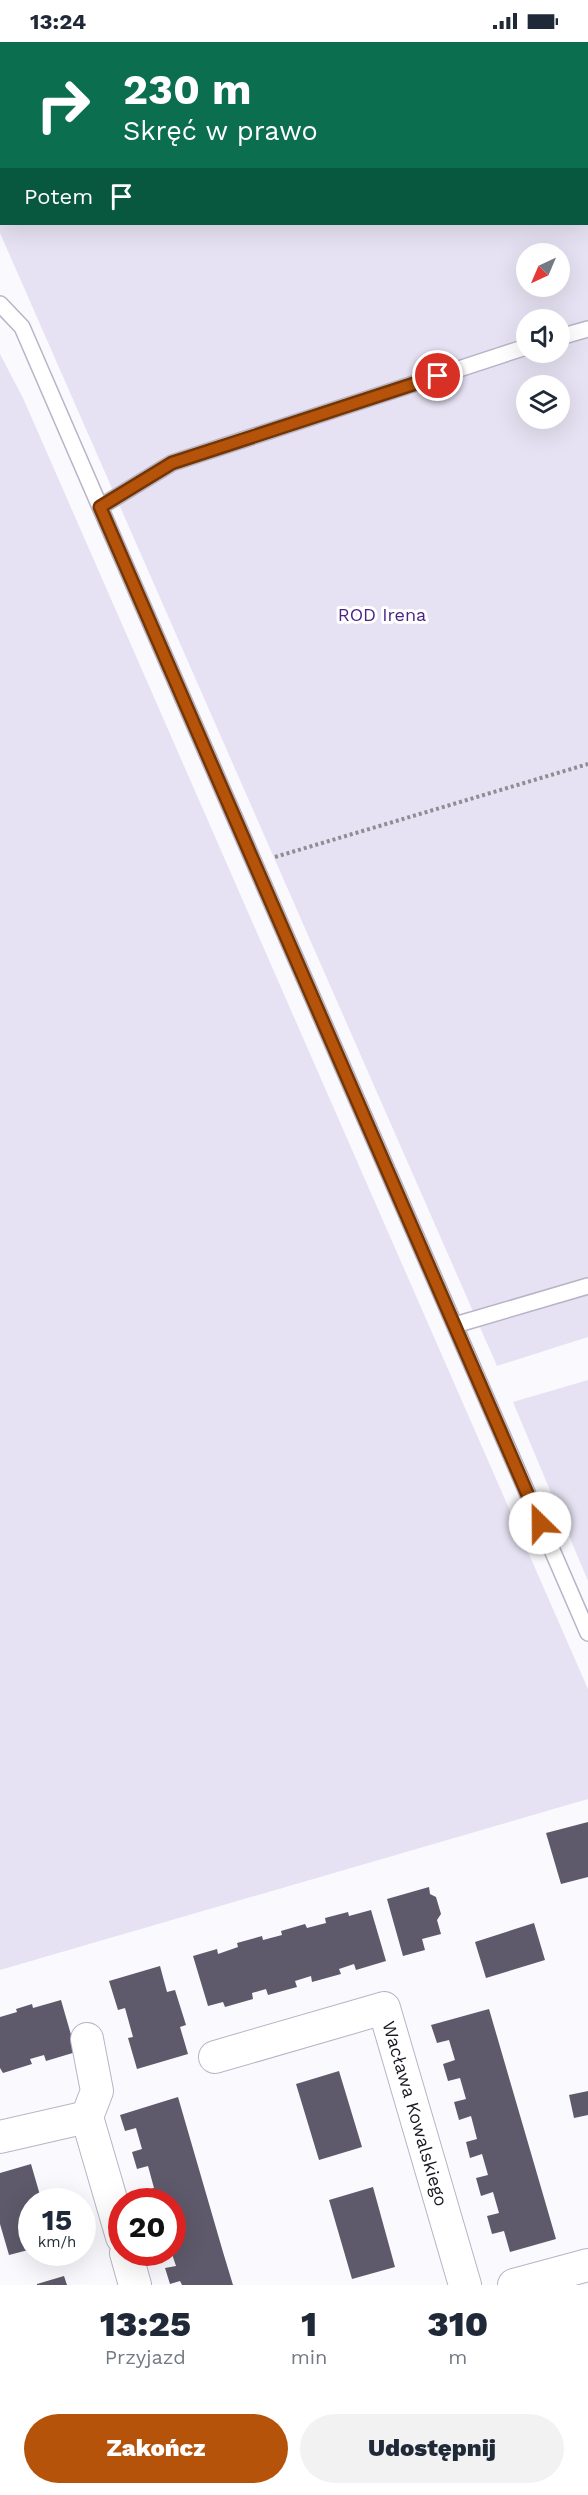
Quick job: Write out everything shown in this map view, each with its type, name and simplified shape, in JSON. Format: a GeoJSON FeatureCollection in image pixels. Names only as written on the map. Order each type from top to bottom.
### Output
{"type":"FeatureCollection","features":[{"type":"Feature","properties":{"kind":"street","name":"Wacława Kowalskiego"},"geometry":{"type":"LineString","coordinates":[[214,2057],[384,2007],[465,2285]]}},
{"type":"Feature","properties":{"kind":"street"},"geometry":{"type":"LineString","coordinates":[[87,2039],[97,2091],[87,2117],[108,2189]]}},
{"type":"Feature","properties":{"kind":"street"},"geometry":{"type":"LineString","coordinates":[[0,2137],[87,2117]]}},
{"type":"Feature","properties":{"kind":"street"},"geometry":{"type":"LineString","coordinates":[[514,2285],[588,2265]]}},
{"type":"Feature","properties":{"kind":"street"},"geometry":{"type":"LineString","coordinates":[[130,2266],[135,2285]]}},
{"type":"Feature","properties":{"kind":"lane"},"geometry":{"type":"LineString","coordinates":[[0,304],[22,327],[588,1633]]}},
{"type":"Feature","properties":{"kind":"lane"},"geometry":{"type":"LineString","coordinates":[[570,334],[588,329]]}},
{"type":"Feature","properties":{"kind":"lane"},"geometry":{"type":"LineString","coordinates":[[100,507],[172,463],[516,351]]}},
{"type":"Feature","properties":{"kind":"lane"},"geometry":{"type":"LineString","coordinates":[[455,1325],[588,1286]]}},
{"type":"Feature","properties":{"kind":"path"},"geometry":{"type":"LineString","coordinates":[[254,863],[588,764]]}},
{"type":"Feature","properties":{"kind":"green space","name":"ROD Irena"},"geometry":{"type":"Polygon","coordinates":[[[0,225],[588,225],[588,1337],[497,1366],[0,233],[0,225]]]}},
{"type":"Feature","properties":{"kind":"green space"},"geometry":{"type":"Polygon","coordinates":[[[0,354],[23,398],[588,1689],[588,1799],[0,1970],[0,354]]]}},
{"type":"Feature","properties":{"kind":"green space"},"geometry":{"type":"Polygon","coordinates":[[[588,1380],[588,1581],[513,1402],[588,1380]]]}},
{"type":"Feature","properties":{"kind":"building"},"geometry":{"type":"Polygon","coordinates":[[[588,1822],[588,1877],[561,1884],[546,1833],[588,1822]]]}},
{"type":"Feature","properties":{"kind":"building"},"geometry":{"type":"Polygon","coordinates":[[[429,1887],[430,1894],[436,1897],[441,1914],[437,1920],[441,1934],[422,1939],[425,1950],[403,1956],[387,1899],[429,1887]]]}},
{"type":"Feature","properties":{"kind":"building"},"geometry":{"type":"Polygon","coordinates":[[[371,1910],[386,1961],[356,1970],[354,1964],[339,1969],[341,1974],[312,1982],[311,1976],[295,1981],[297,1987],[268,1995],[266,1989],[252,1993],[253,1999],[225,2007],[223,2002],[208,2006],[193,1956],[217,1949],[218,1954],[238,1947],[237,1943],[262,1936],[263,1940],[282,1935],[281,1931],[305,1924],[307,1928],[326,1923],[325,1918],[348,1912],[349,1916],[371,1910]]]}},
{"type":"Feature","properties":{"kind":"building"},"geometry":{"type":"Polygon","coordinates":[[[534,1923],[545,1960],[486,1978],[475,1942],[534,1923]]]}},
{"type":"Feature","properties":{"kind":"building"},"geometry":{"type":"Polygon","coordinates":[[[160,1966],[167,1992],[175,1990],[186,2025],[180,2027],[188,2054],[137,2069],[128,2038],[133,2037],[125,2008],[118,2010],[109,1981],[160,1966]]]}},
{"type":"Feature","properties":{"kind":"building"},"geometry":{"type":"Polygon","coordinates":[[[61,2000],[76,2052],[46,2061],[44,2055],[30,2059],[32,2064],[3,2073],[0,2068],[0,2017],[32,2004],[33,2008],[61,2000]]]}},
{"type":"Feature","properties":{"kind":"building"},"geometry":{"type":"Polygon","coordinates":[[[489,2009],[556,2239],[510,2252],[504,2231],[492,2234],[487,2216],[499,2213],[493,2192],[481,2196],[476,2178],[488,2175],[482,2154],[470,2158],[466,2142],[477,2139],[471,2116],[459,2120],[454,2102],[466,2099],[460,2078],[448,2081],[443,2064],[455,2060],[449,2040],[437,2043],[431,2025],[489,2009]]]}},
{"type":"Feature","properties":{"kind":"building"},"geometry":{"type":"Polygon","coordinates":[[[339,2071],[362,2147],[319,2160],[296,2084],[339,2071]]]}},
{"type":"Feature","properties":{"kind":"building"},"geometry":{"type":"Polygon","coordinates":[[[588,2091],[588,2115],[574,2118],[569,2095],[588,2091]]]}},
{"type":"Feature","properties":{"kind":"building"},"geometry":{"type":"Polygon","coordinates":[[[178,2097],[233,2285],[182,2285],[180,2281],[170,2284],[165,2268],[186,2266],[186,2188],[154,2188],[148,2166],[137,2169],[132,2152],[142,2149],[136,2128],[125,2131],[120,2115],[178,2097]]]}},
{"type":"Feature","properties":{"kind":"building"},"geometry":{"type":"Polygon","coordinates":[[[31,2164],[38,2188],[18,2188],[18,2253],[9,2255],[0,2224],[0,2173],[31,2164]]]}},
{"type":"Feature","properties":{"kind":"building"},"geometry":{"type":"Polygon","coordinates":[[[373,2187],[395,2267],[352,2279],[329,2200],[373,2187]]]}},
{"type":"Feature","properties":{"kind":"building"},"geometry":{"type":"Polygon","coordinates":[[[64,2276],[67,2285],[37,2285],[37,2284],[64,2276]]]}},
{"type":"Feature","properties":{"kind":"route"},"geometry":{"type":"LineString","coordinates":[[438,376],[172,463],[100,507],[540,1523]]}}]}
